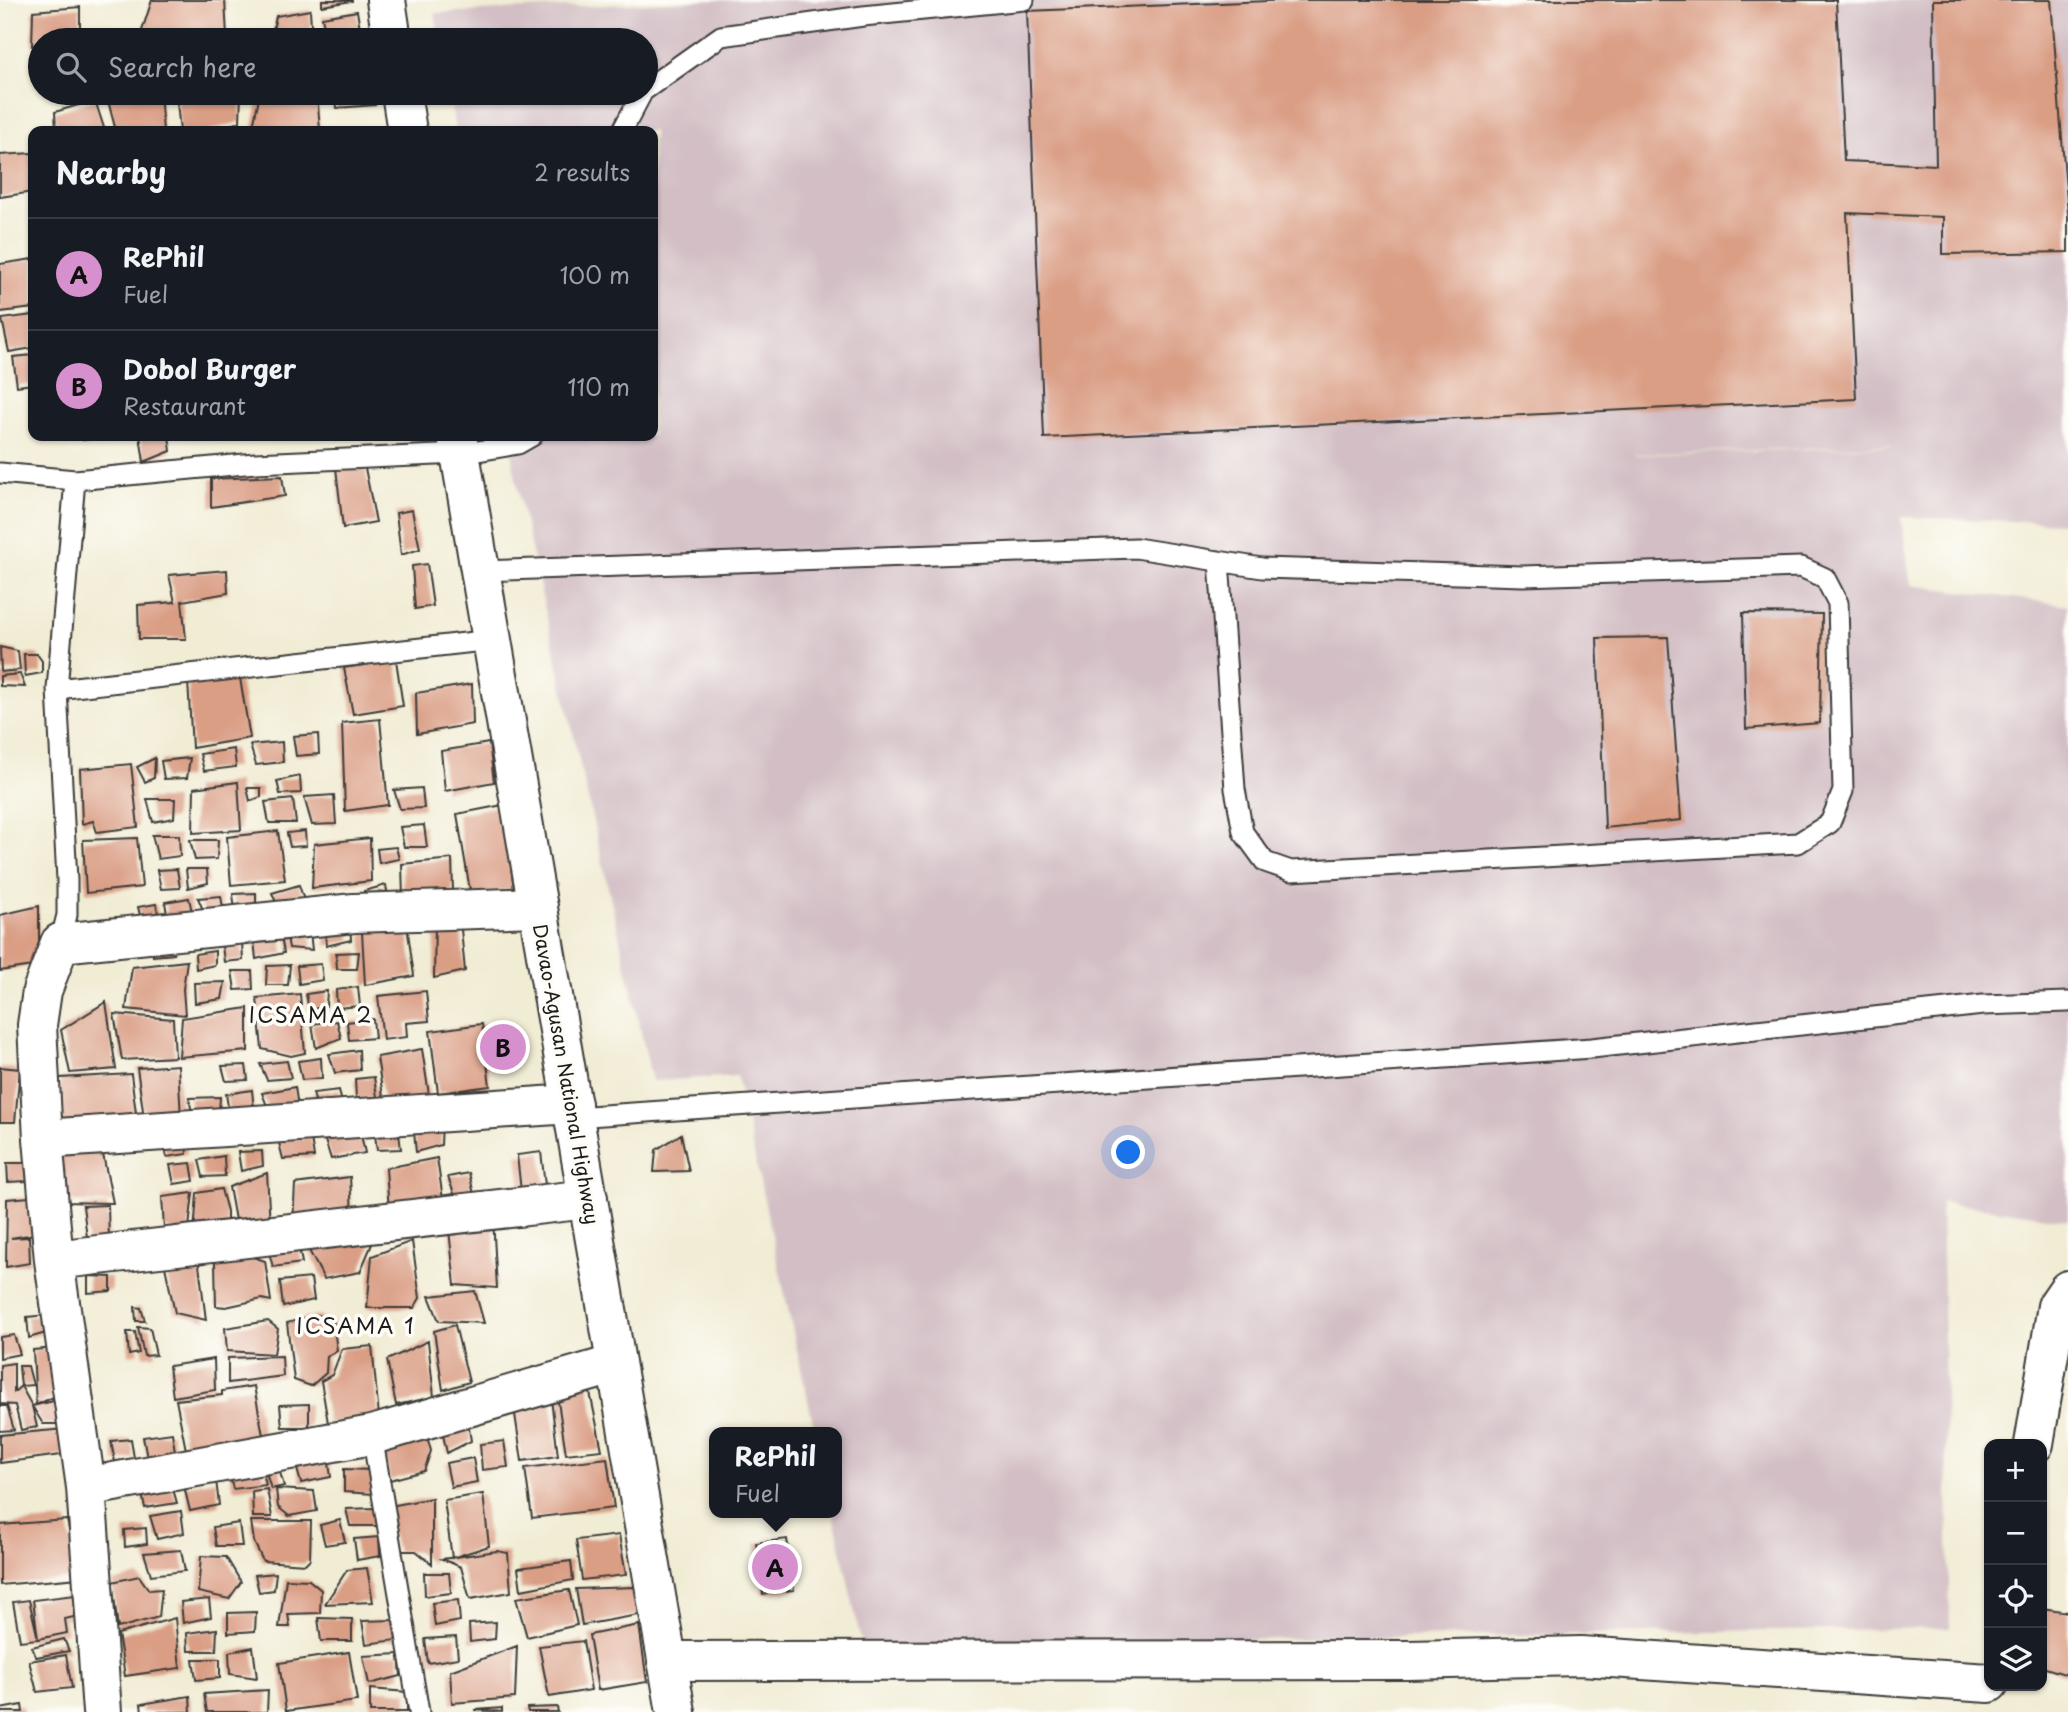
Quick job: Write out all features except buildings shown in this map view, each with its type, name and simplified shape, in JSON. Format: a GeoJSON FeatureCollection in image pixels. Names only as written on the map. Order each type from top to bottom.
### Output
{"type":"FeatureCollection","features":[{"type":"Feature","properties":{"kind":"street"},"geometry":{"type":"LineString","coordinates":[[386,0],[390,28]]}},
{"type":"Feature","properties":{"kind":"street"},"geometry":{"type":"LineString","coordinates":[[403,105],[406,126]]}},
{"type":"Feature","properties":{"kind":"street","name":"Davao-Agusan National Highway"},"geometry":{"type":"LineString","coordinates":[[458,445],[676,1712]]}},
{"type":"Feature","properties":{"kind":"street"},"geometry":{"type":"LineString","coordinates":[[102,1712],[86,1487],[54,1260],[43,1139],[37,1026],[42,991],[60,943],[354,913],[538,907]]}},
{"type":"Feature","properties":{"kind":"street"},"geometry":{"type":"LineString","coordinates":[[43,1139],[573,1110]]}},
{"type":"Feature","properties":{"kind":"street"},"geometry":{"type":"LineString","coordinates":[[54,1260],[588,1199]]}},
{"type":"Feature","properties":{"kind":"street"},"geometry":{"type":"LineString","coordinates":[[2035,1439],[2057,1306],[2068,1290]]}},
{"type":"Feature","properties":{"kind":"street"},"geometry":{"type":"LineString","coordinates":[[86,1487],[372,1435],[617,1364]]}},
{"type":"Feature","properties":{"kind":"street"},"geometry":{"type":"LineString","coordinates":[[667,1661],[1409,1660],[1581,1656],[1984,1683]]}},
{"type":"Feature","properties":{"kind":"street"},"geometry":{"type":"LineString","coordinates":[[1993,1712],[1994,1691]]}},
{"type":"Feature","properties":{"kind":"lane"},"geometry":{"type":"LineString","coordinates":[[658,81],[721,36],[863,16],[1024,0]]}},
{"type":"Feature","properties":{"kind":"lane"},"geometry":{"type":"LineString","coordinates":[[625,126],[636,105]]}},
{"type":"Feature","properties":{"kind":"lane"},"geometry":{"type":"LineString","coordinates":[[0,472],[75,480],[458,445],[518,444],[523,441]]}},
{"type":"Feature","properties":{"kind":"lane"},"geometry":{"type":"LineString","coordinates":[[60,943],[67,915],[67,880],[57,689],[75,480]]}},
{"type":"Feature","properties":{"kind":"lane"},"geometry":{"type":"LineString","coordinates":[[480,571],[1136,548],[1219,561],[1262,568],[1522,576],[1801,567],[1825,578],[1838,603],[1843,791],[1830,823],[1798,843],[1291,871],[1265,862],[1244,832],[1236,789],[1219,561]]}},
{"type":"Feature","properties":{"kind":"lane"},"geometry":{"type":"LineString","coordinates":[[57,689],[492,640]]}},
{"type":"Feature","properties":{"kind":"lane"},"geometry":{"type":"LineString","coordinates":[[573,1110],[1592,1048],[1983,1005],[2068,1002]]}},
{"type":"Feature","properties":{"kind":"lane"},"geometry":{"type":"LineString","coordinates":[[372,1435],[419,1712]]}},
{"type":"Feature","properties":{"kind":"shaded area"},"geometry":{"type":"Polygon","coordinates":[[[715,0],[2068,0],[2068,523],[1901,517],[1911,585],[2068,605],[2068,1220],[1941,1202],[1950,1628],[862,1646],[834,1518],[842,1518],[842,1427],[814,1427],[737,1076],[652,1081],[509,441],[658,441],[658,126],[454,126],[451,105],[658,105],[658,28],[437,28],[435,13],[715,0]],[[1892,445],[1635,454],[1892,446],[1892,445]]]}},
{"type":"Feature","properties":{"kind":"place","name":"Dobol Burger"},"geometry":{"type":"Point","coordinates":[503,1047]}},
{"type":"Feature","properties":{"kind":"place","name":"RePhil"},"geometry":{"type":"Point","coordinates":[775,1567]}},
{"type":"Feature","properties":{"kind":"district","name":"ICSAMA 2"},"geometry":{"type":"Point","coordinates":[311,1016]}},
{"type":"Feature","properties":{"kind":"district","name":"ICSAMA 1"},"geometry":{"type":"Point","coordinates":[356,1327]}}]}
